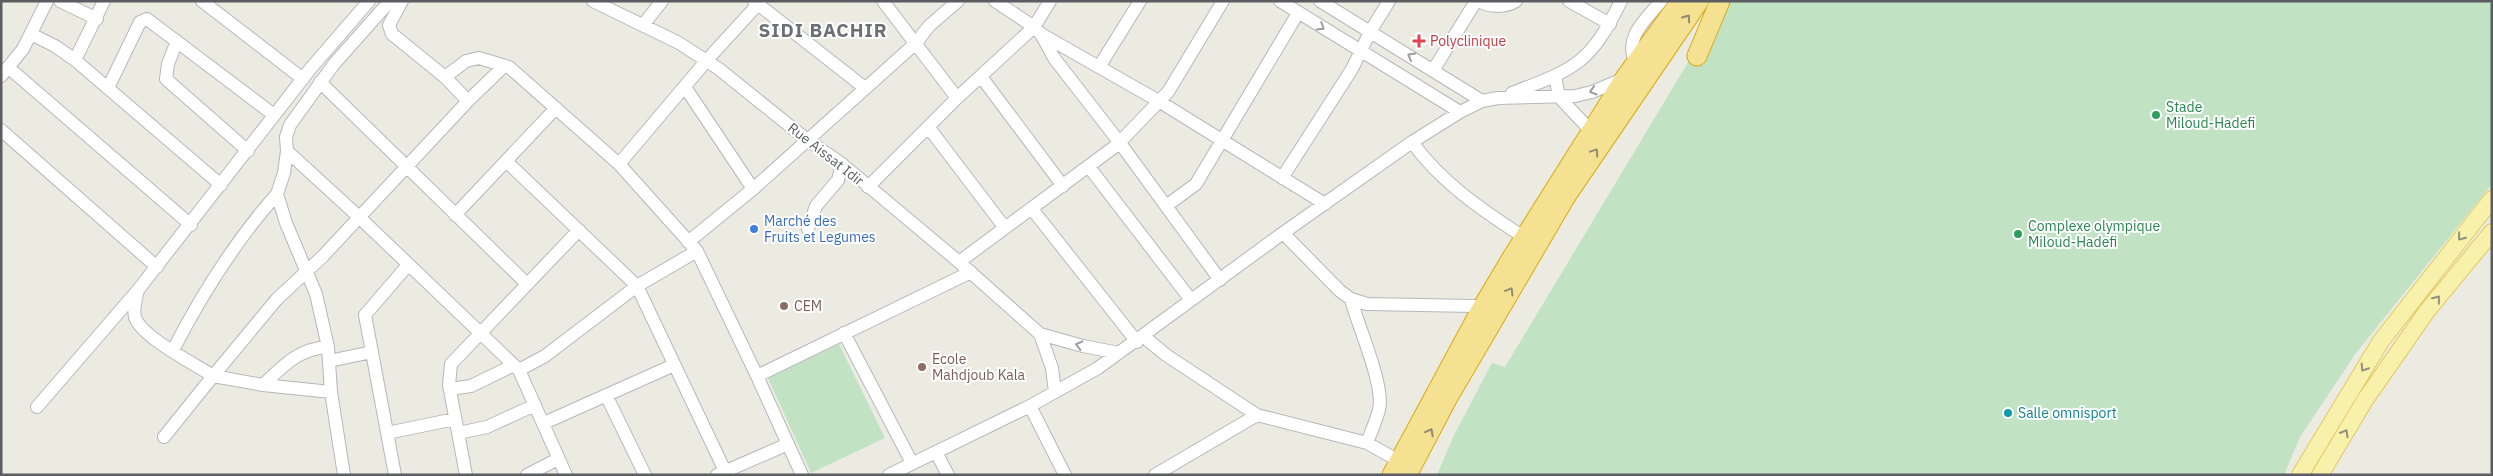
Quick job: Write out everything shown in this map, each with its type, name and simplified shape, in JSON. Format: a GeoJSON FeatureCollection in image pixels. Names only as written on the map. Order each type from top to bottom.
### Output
{"type":"FeatureCollection","features":[{"type":"Feature","properties":{"kind":"highway"},"geometry":{"type":"LineString","coordinates":[[1392,466],[1482,308],[1592,131],[1630,71],[1681,1]]}},
{"type":"Feature","properties":{"kind":"highway"},"geometry":{"type":"LineString","coordinates":[[1407,475],[1447,400],[1566,196],[1699,1]]}},
{"type":"Feature","properties":{"kind":"highway"},"geometry":{"type":"LineString","coordinates":[[1697,56],[1720,1]]}},
{"type":"Feature","properties":{"kind":"main road"},"geometry":{"type":"LineString","coordinates":[[2300,475],[2381,341],[2492,199]]}},
{"type":"Feature","properties":{"kind":"main road"},"geometry":{"type":"LineString","coordinates":[[2320,475],[2370,392],[2427,311],[2492,232]]}},
{"type":"Feature","properties":{"kind":"street"},"geometry":{"type":"LineString","coordinates":[[46,1],[31,34],[5,72],[191,225]]}},
{"type":"Feature","properties":{"kind":"street"},"geometry":{"type":"LineString","coordinates":[[60,1],[96,19]]}},
{"type":"Feature","properties":{"kind":"street"},"geometry":{"type":"LineString","coordinates":[[75,60],[104,1]]}},
{"type":"Feature","properties":{"kind":"street"},"geometry":{"type":"LineString","coordinates":[[202,1],[302,79]]}},
{"type":"Feature","properties":{"kind":"street"},"geometry":{"type":"LineString","coordinates":[[37,407],[157,267],[302,79],[369,1]]}},
{"type":"Feature","properties":{"kind":"street"},"geometry":{"type":"LineString","coordinates":[[173,350],[202,296],[226,258],[277,194],[287,151],[286,137],[290,125],[320,82],[359,33],[390,1]]}},
{"type":"Feature","properties":{"kind":"street"},"geometry":{"type":"LineString","coordinates":[[402,1],[389,25],[392,34],[444,77],[468,101]]}},
{"type":"Feature","properties":{"kind":"street","name":"Rue Aissat Idir"},"geometry":{"type":"LineString","coordinates":[[593,1],[643,24],[707,60],[806,139],[842,164],[960,262],[1040,334]]}},
{"type":"Feature","properties":{"kind":"street"},"geometry":{"type":"LineString","coordinates":[[643,24],[662,1]]}},
{"type":"Feature","properties":{"kind":"street"},"geometry":{"type":"LineString","coordinates":[[883,1],[957,98]]}},
{"type":"Feature","properties":{"kind":"street"},"geometry":{"type":"LineString","coordinates":[[450,389],[472,386],[545,356],[637,286],[693,247],[806,139],[916,44],[929,26],[958,1]]}},
{"type":"Feature","properties":{"kind":"street"},"geometry":{"type":"LineString","coordinates":[[995,1],[1038,30],[1159,101],[1325,204]]}},
{"type":"Feature","properties":{"kind":"street"},"geometry":{"type":"LineString","coordinates":[[868,187],[957,98],[1038,30],[1050,1]]}},
{"type":"Feature","properties":{"kind":"street"},"geometry":{"type":"LineString","coordinates":[[1099,67],[1140,1]]}},
{"type":"Feature","properties":{"kind":"street"},"geometry":{"type":"LineString","coordinates":[[960,262],[1120,143],[1168,92],[1223,1]]}},
{"type":"Feature","properties":{"kind":"street"},"geometry":{"type":"LineString","coordinates":[[1280,1],[1380,65],[1460,112]]}},
{"type":"Feature","properties":{"kind":"street"},"geometry":{"type":"LineString","coordinates":[[1320,1],[1434,69],[1482,101]]}},
{"type":"Feature","properties":{"kind":"street"},"geometry":{"type":"LineString","coordinates":[[1282,178],[1352,69],[1370,32],[1389,1]]}},
{"type":"Feature","properties":{"kind":"street"},"geometry":{"type":"LineString","coordinates":[[1434,69],[1477,1],[1488,6],[1511,4],[1516,1]]}},
{"type":"Feature","properties":{"kind":"street"},"geometry":{"type":"LineString","coordinates":[[1569,1],[1610,24]]}},
{"type":"Feature","properties":{"kind":"street"},"geometry":{"type":"LineString","coordinates":[[1498,98],[1555,76],[1579,63],[1591,51],[1610,24],[1621,1]]}},
{"type":"Feature","properties":{"kind":"street"},"geometry":{"type":"LineString","coordinates":[[889,475],[1030,406],[1098,368],[1140,339],[1283,232],[1412,142],[1460,112],[1482,101],[1498,98],[1559,97],[1592,92],[1630,71],[1633,37],[1661,1]]}},
{"type":"Feature","properties":{"kind":"street"},"geometry":{"type":"LineString","coordinates":[[619,164],[758,2],[865,88]]}},
{"type":"Feature","properties":{"kind":"street"},"geometry":{"type":"LineString","coordinates":[[1166,206],[1196,184],[1298,13]]}},
{"type":"Feature","properties":{"kind":"street"},"geometry":{"type":"LineString","coordinates":[[108,88],[137,27],[143,20],[151,21],[274,115]]}},
{"type":"Feature","properties":{"kind":"street"},"geometry":{"type":"LineString","coordinates":[[1038,30],[1054,58],[1120,143],[1220,280]]}},
{"type":"Feature","properties":{"kind":"street"},"geometry":{"type":"LineString","coordinates":[[31,34],[55,46],[75,60],[221,185]]}},
{"type":"Feature","properties":{"kind":"street"},"geometry":{"type":"LineString","coordinates":[[177,41],[168,64],[166,79],[248,151]]}},
{"type":"Feature","properties":{"kind":"street"},"geometry":{"type":"LineString","coordinates":[[1380,65],[1392,45]]}},
{"type":"Feature","properties":{"kind":"street"},"geometry":{"type":"LineString","coordinates":[[444,77],[466,61],[480,58],[503,67],[509,67],[619,164],[693,247],[758,376],[802,475]]}},
{"type":"Feature","properties":{"kind":"street"},"geometry":{"type":"LineString","coordinates":[[164,437],[277,299],[308,271],[468,101],[503,67]]}},
{"type":"Feature","properties":{"kind":"street"},"geometry":{"type":"LineString","coordinates":[[1555,76],[1559,97],[1592,131]]}},
{"type":"Feature","properties":{"kind":"street"},"geometry":{"type":"LineString","coordinates":[[982,78],[1063,186]]}},
{"type":"Feature","properties":{"kind":"street"},"geometry":{"type":"LineString","coordinates":[[320,82],[527,284]]}},
{"type":"Feature","properties":{"kind":"street"},"geometry":{"type":"LineString","coordinates":[[685,87],[753,189]]}},
{"type":"Feature","properties":{"kind":"street"},"geometry":{"type":"LineString","coordinates":[[455,214],[556,108]]}},
{"type":"Feature","properties":{"kind":"street"},"geometry":{"type":"LineString","coordinates":[[929,128],[1005,228]]}},
{"type":"Feature","properties":{"kind":"street"},"geometry":{"type":"LineString","coordinates":[[1,130],[157,267]]}},
{"type":"Feature","properties":{"kind":"street"},"geometry":{"type":"LineString","coordinates":[[1412,142],[1425,160],[1449,183],[1478,207],[1519,234]]}},
{"type":"Feature","properties":{"kind":"street"},"geometry":{"type":"LineString","coordinates":[[287,151],[360,217],[516,368],[544,423],[566,475]]}},
{"type":"Feature","properties":{"kind":"street"},"geometry":{"type":"LineString","coordinates":[[1383,475],[1392,466],[1475,306],[1565,156],[1573,151],[1579,152]]}},
{"type":"Feature","properties":{"kind":"street"},"geometry":{"type":"LineString","coordinates":[[506,161],[637,286],[721,473],[788,444]]}},
{"type":"Feature","properties":{"kind":"street"},"geometry":{"type":"LineString","coordinates":[[808,229],[816,206],[838,180],[842,164]]}},
{"type":"Feature","properties":{"kind":"street"},"geometry":{"type":"LineString","coordinates":[[1089,167],[1192,300]]}},
{"type":"Feature","properties":{"kind":"street"},"geometry":{"type":"LineString","coordinates":[[277,194],[286,223],[308,271],[316,294],[328,347],[331,392],[344,475]]}},
{"type":"Feature","properties":{"kind":"street"},"geometry":{"type":"LineString","coordinates":[[1032,210],[1140,339],[1257,415],[1367,443],[1392,466]]}},
{"type":"Feature","properties":{"kind":"street"},"geometry":{"type":"LineString","coordinates":[[466,475],[450,389],[451,364],[580,230]]}},
{"type":"Feature","properties":{"kind":"street"},"geometry":{"type":"LineString","coordinates":[[1283,232],[1351,299],[1367,304],[1475,306]]}},
{"type":"Feature","properties":{"kind":"street"},"geometry":{"type":"LineString","coordinates":[[395,475],[365,315],[408,265]]}},
{"type":"Feature","properties":{"kind":"street"},"geometry":{"type":"LineString","coordinates":[[758,376],[971,272]]}},
{"type":"Feature","properties":{"kind":"street"},"geometry":{"type":"LineString","coordinates":[[138,290],[135,318],[149,336],[213,376],[263,385],[331,392]]}},
{"type":"Feature","properties":{"kind":"street"},"geometry":{"type":"LineString","coordinates":[[1351,299],[1357,324],[1376,371],[1380,409],[1367,443]]}},
{"type":"Feature","properties":{"kind":"street"},"geometry":{"type":"LineString","coordinates":[[844,333],[912,463]]}},
{"type":"Feature","properties":{"kind":"street"},"geometry":{"type":"LineString","coordinates":[[1040,334],[1083,346],[1119,353]]}},
{"type":"Feature","properties":{"kind":"street"},"geometry":{"type":"LineString","coordinates":[[1040,334],[1052,368],[1055,392]]}},
{"type":"Feature","properties":{"kind":"street"},"geometry":{"type":"LineString","coordinates":[[263,385],[293,358],[310,348],[328,347]]}},
{"type":"Feature","properties":{"kind":"street"},"geometry":{"type":"LineString","coordinates":[[329,361],[372,352]]}},
{"type":"Feature","properties":{"kind":"street"},"geometry":{"type":"LineString","coordinates":[[544,423],[674,365]]}},
{"type":"Feature","properties":{"kind":"street"},"geometry":{"type":"LineString","coordinates":[[606,395],[645,475]]}},
{"type":"Feature","properties":{"kind":"street"},"geometry":{"type":"LineString","coordinates":[[458,433],[487,427],[535,405]]}},
{"type":"Feature","properties":{"kind":"street"},"geometry":{"type":"LineString","coordinates":[[1030,406],[1065,475]]}},
{"type":"Feature","properties":{"kind":"street"},"geometry":{"type":"LineString","coordinates":[[1155,475],[1257,415]]}},
{"type":"Feature","properties":{"kind":"street"},"geometry":{"type":"LineString","coordinates":[[387,433],[455,419]]}},
{"type":"Feature","properties":{"kind":"street"},"geometry":{"type":"LineString","coordinates":[[936,452],[948,475]]}},
{"type":"Feature","properties":{"kind":"street"},"geometry":{"type":"LineString","coordinates":[[528,475],[558,459]]}},
{"type":"Feature","properties":{"kind":"green space","name":"Complexe olympique Miloud-Hadefi"},"geometry":{"type":"Polygon","coordinates":[[[1725,1],[2492,1],[2492,184],[2356,353],[2300,437],[2284,475],[1437,475],[1454,435],[1492,363],[1505,367],[1725,1]]]}},
{"type":"Feature","properties":{"kind":"green space"},"geometry":{"type":"Polygon","coordinates":[[[838,342],[885,438],[811,473],[768,378],[838,342]]]}},
{"type":"Feature","properties":{"kind":"place","name":"Polyclinique"},"geometry":{"type":"Point","coordinates":[1419,41]}},
{"type":"Feature","properties":{"kind":"place","name":"Stade Miloud-Hadefi"},"geometry":{"type":"Point","coordinates":[2156,115]}},
{"type":"Feature","properties":{"kind":"place","name":"Marché des Fruits et Legumes"},"geometry":{"type":"Point","coordinates":[754,229]}},
{"type":"Feature","properties":{"kind":"place","name":"Complexe olympique Miloud-Hadefi"},"geometry":{"type":"Point","coordinates":[2018,234]}},
{"type":"Feature","properties":{"kind":"place","name":"CEM"},"geometry":{"type":"Point","coordinates":[784,306]}},
{"type":"Feature","properties":{"kind":"place","name":"Ecole Mahdjoub Kala"},"geometry":{"type":"Point","coordinates":[922,367]}},
{"type":"Feature","properties":{"kind":"place","name":"Salle omnisport"},"geometry":{"type":"Point","coordinates":[2008,413]}},
{"type":"Feature","properties":{"kind":"district","name":"SIDI BACHIR"},"geometry":{"type":"Point","coordinates":[823,30]}}]}
